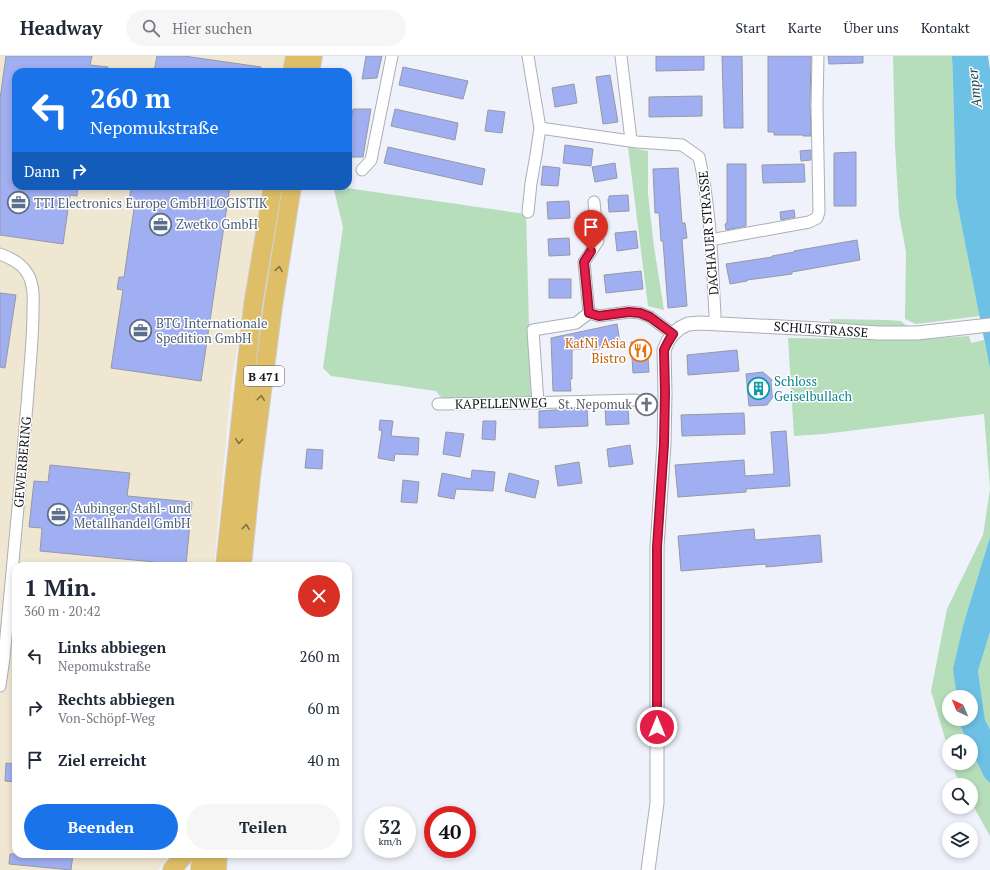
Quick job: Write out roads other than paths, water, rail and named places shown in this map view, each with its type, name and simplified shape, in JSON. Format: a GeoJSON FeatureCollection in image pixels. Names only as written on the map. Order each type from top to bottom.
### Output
{"type":"FeatureCollection","features":[{"type":"Feature","properties":{"kind":"highway"},"geometry":{"type":"LineString","coordinates":[[293,68],[295,56]]}},
{"type":"Feature","properties":{"kind":"highway"},"geometry":{"type":"LineString","coordinates":[[311,68],[313,56]]}},
{"type":"Feature","properties":{"kind":"highway","name":"B 471"},"geometry":{"type":"LineString","coordinates":[[225,562],[253,305],[272,190]]}},
{"type":"Feature","properties":{"kind":"highway","name":"B 471"},"geometry":{"type":"LineString","coordinates":[[242,562],[251,477],[273,306],[291,190]]}},
{"type":"Feature","properties":{"kind":"highway"},"geometry":{"type":"LineString","coordinates":[[172,870],[182,858]]}},
{"type":"Feature","properties":{"kind":"highway"},"geometry":{"type":"LineString","coordinates":[[200,870],[201,858]]}},
{"type":"Feature","properties":{"kind":"highway"},"geometry":{"type":"LineString","coordinates":[[217,870],[218,858]]}},
{"type":"Feature","properties":{"kind":"street"},"geometry":{"type":"LineString","coordinates":[[362,170],[371,160],[392,56]]}},
{"type":"Feature","properties":{"kind":"street"},"geometry":{"type":"LineString","coordinates":[[528,56],[540,128],[528,212]]}},
{"type":"Feature","properties":{"kind":"street"},"geometry":{"type":"LineString","coordinates":[[621,56],[631,140]]}},
{"type":"Feature","properties":{"kind":"street"},"geometry":{"type":"LineString","coordinates":[[710,240],[810,222],[817,218],[820,212],[817,105],[818,56]]}},
{"type":"Feature","properties":{"kind":"street","name":"DACHAUER STRASSE"},"geometry":{"type":"LineString","coordinates":[[540,128],[682,145],[699,157],[705,183],[715,315],[714,323]]}},
{"type":"Feature","properties":{"kind":"street"},"geometry":{"type":"LineString","coordinates":[[589,313],[584,262],[598,241],[594,202]]}},
{"type":"Feature","properties":{"kind":"street","name":"GEWERBERING"},"geometry":{"type":"LineString","coordinates":[[0,254],[10,257],[21,265],[26,272],[32,286],[33,307],[24,443],[13,562]]}},
{"type":"Feature","properties":{"kind":"street"},"geometry":{"type":"LineString","coordinates":[[589,313],[599,316],[629,312],[640,313],[650,317],[673,334]]}},
{"type":"Feature","properties":{"kind":"street"},"geometry":{"type":"LineString","coordinates":[[538,402],[533,330],[576,323],[589,313]]}},
{"type":"Feature","properties":{"kind":"street","name":"SCHULSTRASSE"},"geometry":{"type":"LineString","coordinates":[[648,870],[657,803],[657,547],[664,444],[664,350],[673,334],[688,324],[700,322],[878,333],[918,333],[990,325]]}},
{"type":"Feature","properties":{"kind":"street","name":"KAPELLENWEG"},"geometry":{"type":"LineString","coordinates":[[438,404],[636,400]]}},
{"type":"Feature","properties":{"kind":"street","name":"GEWERBERING"},"geometry":{"type":"LineString","coordinates":[[0,686],[12,572]]}},
{"type":"Feature","properties":{"kind":"water","name":"Amper"},"geometry":{"type":"Polygon","coordinates":[[[952,56],[988,56],[990,70],[990,369],[956,197],[952,56]]]}},
{"type":"Feature","properties":{"kind":"water"},"geometry":{"type":"Polygon","coordinates":[[[990,537],[990,632],[978,671],[985,720],[990,729],[990,783],[984,777],[978,764],[978,734],[964,734],[960,726],[978,726],[978,690],[956,690],[953,669],[964,622],[990,537]]]}},
{"type":"Feature","properties":{"kind":"place","name":"TTI Electronics Europe GmbH LOGISTIK"},"geometry":{"type":"Point","coordinates":[19,203]}},
{"type":"Feature","properties":{"kind":"place","name":"Zwetko GmbH"},"geometry":{"type":"Point","coordinates":[161,224]}},
{"type":"Feature","properties":{"kind":"place","name":"BTG Internationale Spedition GmbH"},"geometry":{"type":"Point","coordinates":[140,330]}},
{"type":"Feature","properties":{"kind":"place","name":"KatNi Asia Bistro"},"geometry":{"type":"Point","coordinates":[641,350]}},
{"type":"Feature","properties":{"kind":"place","name":"Schloss Geiselbullach"},"geometry":{"type":"Point","coordinates":[759,388]}},
{"type":"Feature","properties":{"kind":"place","name":"St. Nepomuk"},"geometry":{"type":"Point","coordinates":[647,404]}},
{"type":"Feature","properties":{"kind":"place","name":"Aubinger Stahl- und Metallhandel GmbH"},"geometry":{"type":"Point","coordinates":[58,515]}}]}
